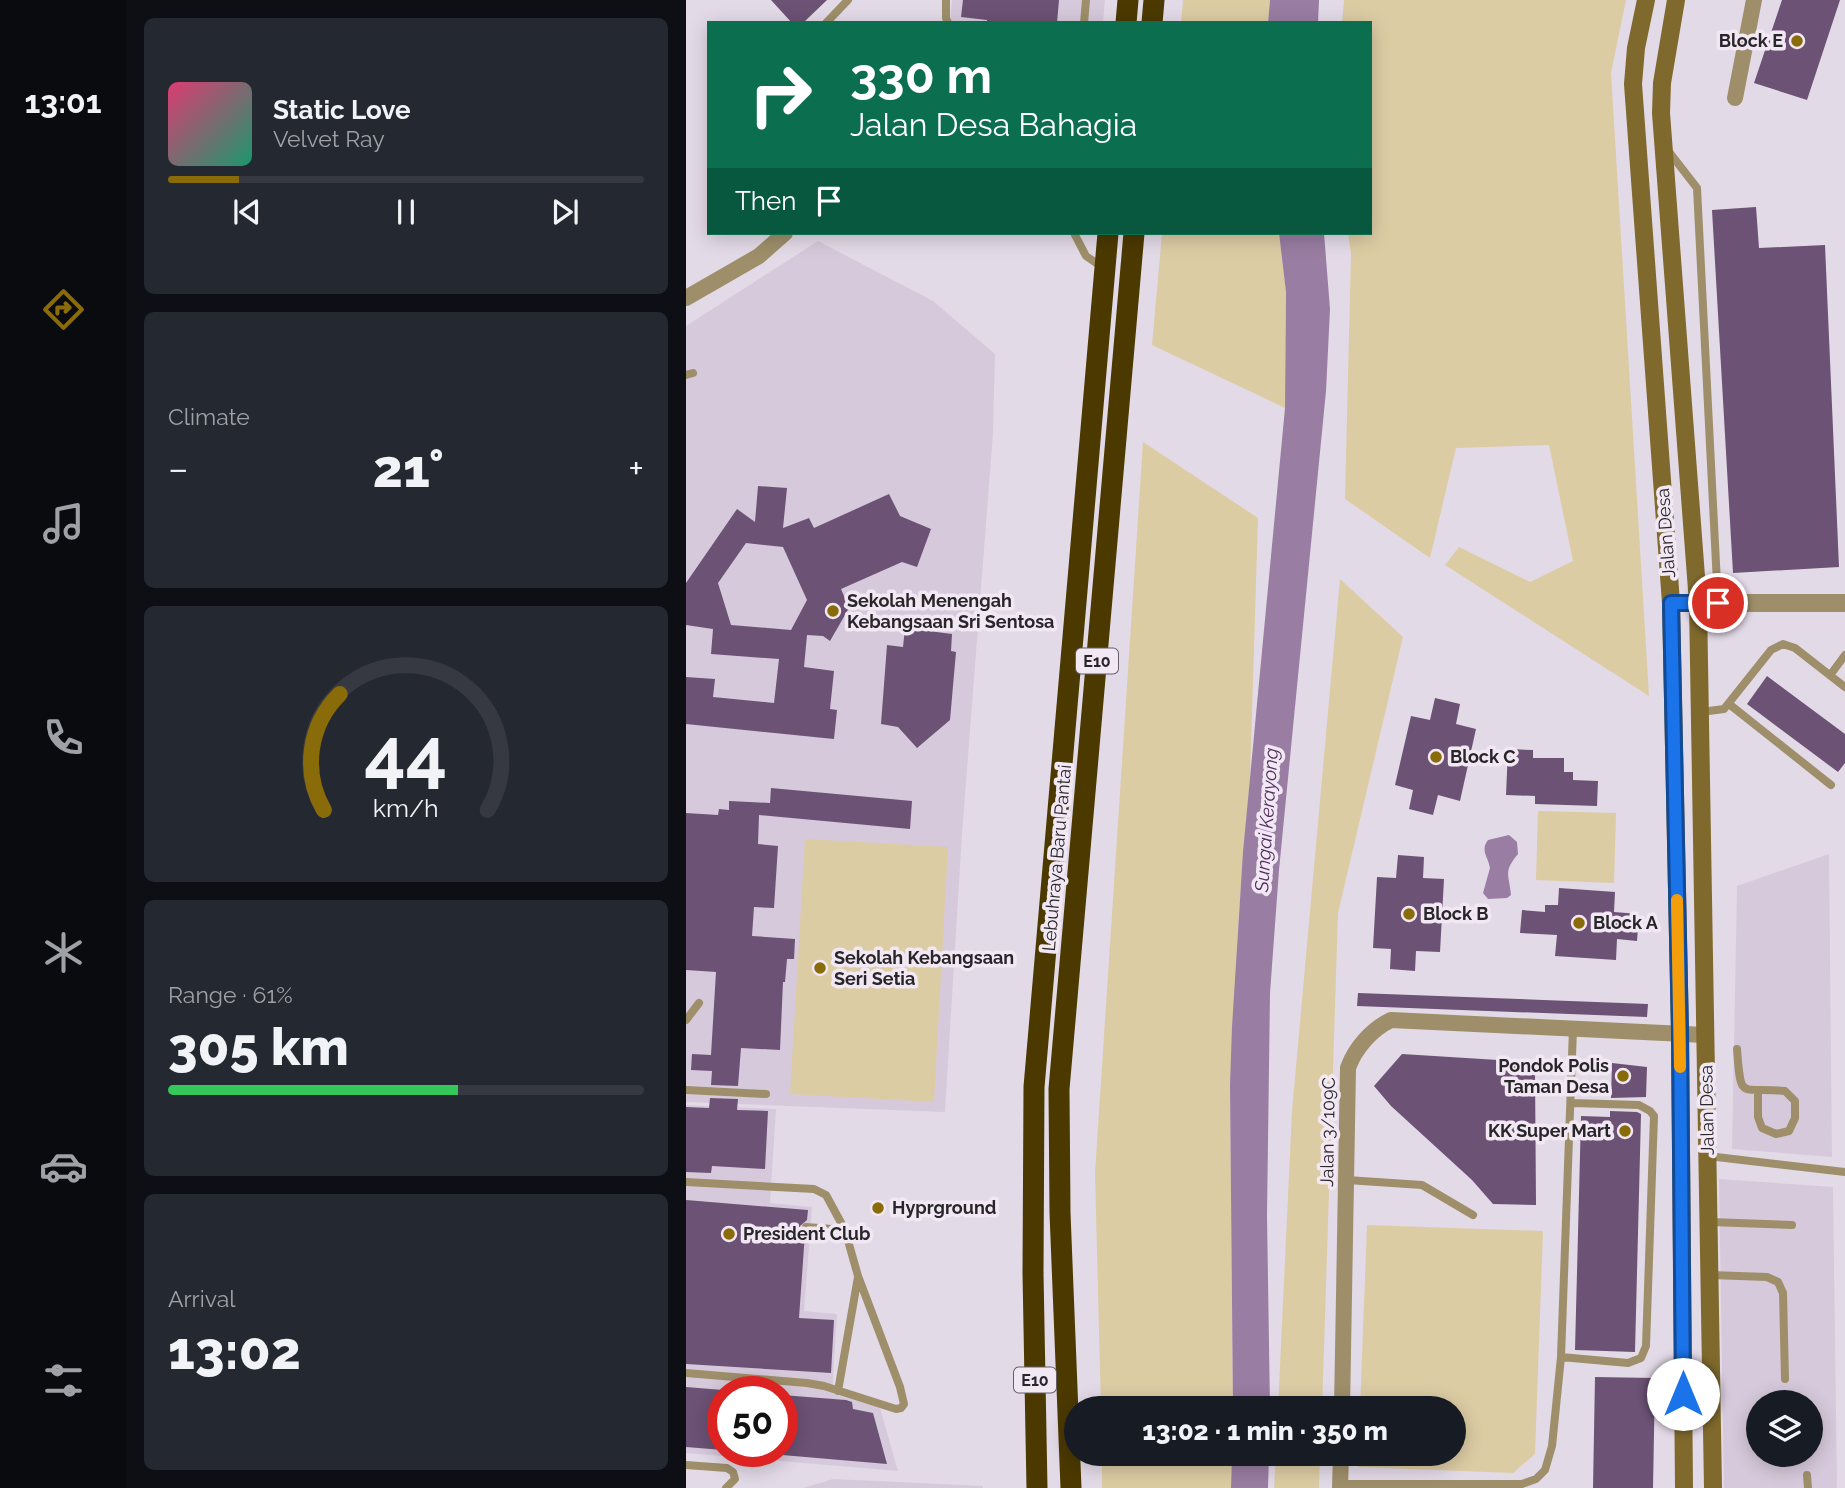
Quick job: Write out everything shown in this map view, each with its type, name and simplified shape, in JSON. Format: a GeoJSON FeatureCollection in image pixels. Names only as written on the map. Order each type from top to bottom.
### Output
{"type":"FeatureCollection","features":[{"type":"Feature","properties":{"kind":"highway"},"geometry":{"type":"LineString","coordinates":[[1126,21],[1128,0]]}},
{"type":"Feature","properties":{"kind":"highway"},"geometry":{"type":"LineString","coordinates":[[1152,21],[1154,0]]}},
{"type":"Feature","properties":{"kind":"highway","name":"Lebuhraya Baru Pantai"},"geometry":{"type":"LineString","coordinates":[[1037,1488],[1033,1273],[1034,1087],[1108,235]]}},
{"type":"Feature","properties":{"kind":"highway","name":"Lebuhraya Baru Pantai"},"geometry":{"type":"LineString","coordinates":[[1071,1488],[1060,1213],[1059,1089],[1134,235]]}},
{"type":"Feature","properties":{"kind":"main road","name":"Jalan Desa"},"geometry":{"type":"LineString","coordinates":[[1646,0],[1636,48],[1634,127],[1671,603],[1680,1033],[1684,1488]]}},
{"type":"Feature","properties":{"kind":"main road","name":"Jalan Desa"},"geometry":{"type":"LineString","coordinates":[[1676,0],[1662,83],[1661,113],[1698,603],[1713,1488]]}},
{"type":"Feature","properties":{"kind":"street"},"geometry":{"type":"LineString","coordinates":[[1735,98],[1754,0]]}},
{"type":"Feature","properties":{"kind":"street"},"geometry":{"type":"LineString","coordinates":[[686,298],[759,256],[783,235]]}},
{"type":"Feature","properties":{"kind":"street"},"geometry":{"type":"LineString","coordinates":[[1671,603],[1845,603]]}},
{"type":"Feature","properties":{"kind":"street","name":"Jalan 3/109C"},"geometry":{"type":"LineString","coordinates":[[1342,1396],[1348,1068],[1352,1058],[1377,1026],[1391,1020],[1705,1035]]}},
{"type":"Feature","properties":{"kind":"street"},"geometry":{"type":"LineString","coordinates":[[1340,1486],[1341,1466]]}},
{"type":"Feature","properties":{"kind":"lane"},"geometry":{"type":"LineString","coordinates":[[828,21],[848,0]]}},
{"type":"Feature","properties":{"kind":"lane"},"geometry":{"type":"LineString","coordinates":[[946,0],[947,21]]}},
{"type":"Feature","properties":{"kind":"lane"},"geometry":{"type":"LineString","coordinates":[[1084,21],[1086,0]]}},
{"type":"Feature","properties":{"kind":"lane"},"geometry":{"type":"LineString","coordinates":[[1664,145],[1697,188],[1718,603]]}},
{"type":"Feature","properties":{"kind":"lane"},"geometry":{"type":"LineString","coordinates":[[1075,235],[1086,256],[1105,269]]}},
{"type":"Feature","properties":{"kind":"lane"},"geometry":{"type":"LineString","coordinates":[[1701,712],[1724,709],[1776,646],[1789,645],[1795,648],[1845,687]]}},
{"type":"Feature","properties":{"kind":"lane"},"geometry":{"type":"LineString","coordinates":[[1831,674],[1845,655]]}},
{"type":"Feature","properties":{"kind":"lane"},"geometry":{"type":"LineString","coordinates":[[1729,704],[1831,785]]}},
{"type":"Feature","properties":{"kind":"lane"},"geometry":{"type":"LineString","coordinates":[[686,1020],[699,1003]]}},
{"type":"Feature","properties":{"kind":"lane"},"geometry":{"type":"LineString","coordinates":[[1340,1486],[1536,1484],[1545,1470],[1549,1460],[1561,1357],[1573,1029]]}},
{"type":"Feature","properties":{"kind":"lane"},"geometry":{"type":"LineString","coordinates":[[1737,1049],[1739,1082],[1750,1091],[1785,1091],[1795,1101],[1795,1118],[1789,1130],[1776,1134],[1762,1128],[1758,1117],[1758,1092]]}},
{"type":"Feature","properties":{"kind":"lane"},"geometry":{"type":"LineString","coordinates":[[686,1090],[766,1094]]}},
{"type":"Feature","properties":{"kind":"lane"},"geometry":{"type":"LineString","coordinates":[[1561,1357],[1628,1363],[1640,1358],[1646,1346],[1654,1116],[1639,1105],[1572,1103]]}},
{"type":"Feature","properties":{"kind":"lane"},"geometry":{"type":"LineString","coordinates":[[1708,1156],[1845,1172]]}},
{"type":"Feature","properties":{"kind":"lane"},"geometry":{"type":"LineString","coordinates":[[1347,1180],[1422,1185],[1473,1215]]}},
{"type":"Feature","properties":{"kind":"lane"},"geometry":{"type":"LineString","coordinates":[[686,1182],[818,1190],[828,1199],[845,1230],[858,1276],[901,1387],[904,1404],[896,1409],[807,1383],[686,1373]]}},
{"type":"Feature","properties":{"kind":"lane"},"geometry":{"type":"LineString","coordinates":[[1710,1222],[1792,1225]]}},
{"type":"Feature","properties":{"kind":"lane"},"geometry":{"type":"LineString","coordinates":[[806,1227],[845,1230]]}},
{"type":"Feature","properties":{"kind":"lane"},"geometry":{"type":"LineString","coordinates":[[1711,1275],[1767,1277],[1778,1282],[1783,1293],[1785,1379]]}},
{"type":"Feature","properties":{"kind":"lane"},"geometry":{"type":"LineString","coordinates":[[838,1391],[858,1276]]}},
{"type":"Feature","properties":{"kind":"lane"},"geometry":{"type":"LineString","coordinates":[[686,1465],[727,1468],[733,1472],[735,1479],[726,1488]]}},
{"type":"Feature","properties":{"kind":"lane"},"geometry":{"type":"LineString","coordinates":[[1807,1475],[1808,1488]]}},
{"type":"Feature","properties":{"kind":"shaded area"},"geometry":{"type":"Polygon","coordinates":[[[952,0],[1105,0],[1103,21],[950,21],[952,0]]]}},
{"type":"Feature","properties":{"kind":"shaded area"},"geometry":{"type":"Polygon","coordinates":[[[1183,0],[1270,0],[1268,21],[1181,21],[1183,0]]]}},
{"type":"Feature","properties":{"kind":"shaded area"},"geometry":{"type":"Polygon","coordinates":[[[1344,0],[1626,0],[1611,73],[1649,696],[1445,565],[1459,547],[1530,582],[1573,561],[1549,445],[1456,448],[1430,558],[1345,499],[1351,253],[1348,235],[1372,235],[1372,21],[1342,21],[1344,0]]]}},
{"type":"Feature","properties":{"kind":"shaded area"},"geometry":{"type":"Polygon","coordinates":[[[1162,235],[1279,235],[1286,292],[1285,408],[1152,345],[1162,235]]]}},
{"type":"Feature","properties":{"kind":"shaded area","name":"Sekolah Menengah Kebangsaan Sri Sentosa"},"geometry":{"type":"Polygon","coordinates":[[[818,241],[933,301],[995,354],[993,433],[962,834],[945,1112],[686,1102],[686,326],[818,241]]]}},
{"type":"Feature","properties":{"kind":"shaded area"},"geometry":{"type":"Polygon","coordinates":[[[1143,442],[1258,518],[1250,777],[1239,912],[1230,1085],[1233,1396],[1101,1396],[1095,1173],[1143,442]]]}},
{"type":"Feature","properties":{"kind":"shaded area"},"geometry":{"type":"Polygon","coordinates":[[[1340,579],[1403,637],[1338,913],[1322,1396],[1279,1396],[1292,1111],[1340,579]]]}},
{"type":"Feature","properties":{"kind":"shaded area"},"geometry":{"type":"Polygon","coordinates":[[[1538,811],[1616,813],[1614,883],[1536,880],[1538,811]]]}},
{"type":"Feature","properties":{"kind":"shaded area"},"geometry":{"type":"Polygon","coordinates":[[[805,839],[948,847],[934,1102],[790,1094],[805,839]]]}},
{"type":"Feature","properties":{"kind":"shaded area"},"geometry":{"type":"Polygon","coordinates":[[[1829,854],[1832,1157],[1732,1149],[1737,886],[1829,854]]]}},
{"type":"Feature","properties":{"kind":"shaded area"},"geometry":{"type":"Polygon","coordinates":[[[686,1105],[776,1109],[770,1203],[812,1207],[804,1311],[837,1314],[832,1393],[880,1408],[898,1471],[798,1463],[798,1376],[707,1376],[707,1455],[686,1453],[686,1105]]]}},
{"type":"Feature","properties":{"kind":"shaded area"},"geometry":{"type":"Polygon","coordinates":[[[1719,1179],[1833,1187],[1837,1488],[1724,1488],[1719,1179]]]}},
{"type":"Feature","properties":{"kind":"shaded area"},"geometry":{"type":"Polygon","coordinates":[[[1367,1225],[1543,1231],[1535,1454],[1513,1473],[1358,1467],[1466,1466],[1466,1396],[1360,1396],[1367,1225]]]}},
{"type":"Feature","properties":{"kind":"shaded area"},"geometry":{"type":"Polygon","coordinates":[[[1102,1466],[1232,1466],[1231,1488],[1102,1488],[1102,1466]]]}},
{"type":"Feature","properties":{"kind":"shaded area"},"geometry":{"type":"Polygon","coordinates":[[[1275,1466],[1320,1466],[1319,1488],[1274,1488],[1275,1466]]]}},
{"type":"Feature","properties":{"kind":"shaded area"},"geometry":{"type":"Polygon","coordinates":[[[833,1479],[983,1486],[983,1488],[803,1488],[833,1479]]]}},
{"type":"Feature","properties":{"kind":"water"},"geometry":{"type":"Polygon","coordinates":[[[1270,0],[1319,0],[1318,21],[1268,21],[1270,0]]]}},
{"type":"Feature","properties":{"kind":"water","name":"Sungai Kerayong"},"geometry":{"type":"Polygon","coordinates":[[[1279,235],[1324,235],[1330,309],[1326,391],[1279,870],[1270,993],[1267,1215],[1270,1396],[1233,1396],[1230,1085],[1232,1027],[1243,852],[1285,408],[1286,292],[1279,235]]]}},
{"type":"Feature","properties":{"kind":"water"},"geometry":{"type":"Polygon","coordinates":[[[1509,835],[1517,842],[1518,854],[1509,869],[1511,895],[1507,898],[1488,899],[1483,893],[1490,868],[1485,851],[1486,844],[1488,840],[1509,835]]]}},
{"type":"Feature","properties":{"kind":"water"},"geometry":{"type":"Polygon","coordinates":[[[1232,1466],[1269,1466],[1268,1488],[1231,1488],[1232,1466]]]}},
{"type":"Feature","properties":{"kind":"building"},"geometry":{"type":"Polygon","coordinates":[[[771,0],[827,0],[805,21],[790,21],[771,0]]]}},
{"type":"Feature","properties":{"kind":"building"},"geometry":{"type":"Polygon","coordinates":[[[963,0],[1059,0],[1057,21],[987,21],[961,17],[963,0]]]}},
{"type":"Feature","properties":{"kind":"building","name":"Block E"},"geometry":{"type":"Polygon","coordinates":[[[1782,0],[1840,0],[1807,100],[1754,83],[1782,0]]]}},
{"type":"Feature","properties":{"kind":"building"},"geometry":{"type":"Polygon","coordinates":[[[1756,207],[1759,248],[1825,245],[1839,567],[1733,573],[1712,210],[1756,207]]]}},
{"type":"Feature","properties":{"kind":"building"},"geometry":{"type":"Polygon","coordinates":[[[758,486],[787,488],[783,528],[809,518],[814,528],[889,494],[900,516],[931,529],[917,567],[902,562],[841,589],[849,608],[830,641],[823,636],[807,635],[804,667],[834,671],[830,709],[837,710],[834,739],[686,724],[686,677],[715,679],[713,697],[774,703],[779,659],[711,654],[713,629],[686,625],[686,583],[737,509],[755,522],[758,486]],[[746,543],[718,583],[731,625],[791,630],[807,600],[783,547],[746,543]]]}},
{"type":"Feature","properties":{"kind":"building"},"geometry":{"type":"Polygon","coordinates":[[[905,628],[952,634],[951,651],[956,652],[950,720],[917,748],[898,727],[881,724],[887,645],[903,647],[905,628]]]}},
{"type":"Feature","properties":{"kind":"building"},"geometry":{"type":"Polygon","coordinates":[[[1767,676],[1845,734],[1845,763],[1838,772],[1747,704],[1767,676]]]}},
{"type":"Feature","properties":{"kind":"building","name":"Block C"},"geometry":{"type":"Polygon","coordinates":[[[1435,698],[1460,704],[1456,724],[1476,729],[1460,801],[1438,795],[1433,815],[1409,809],[1413,790],[1395,785],[1411,716],[1430,720],[1435,698]]]}},
{"type":"Feature","properties":{"kind":"building"},"geometry":{"type":"Polygon","coordinates":[[[1508,749],[1533,750],[1533,758],[1564,758],[1564,772],[1573,772],[1573,780],[1598,781],[1597,806],[1535,804],[1535,796],[1506,795],[1508,749]]]}},
{"type":"Feature","properties":{"kind":"building"},"geometry":{"type":"Polygon","coordinates":[[[771,788],[912,801],[910,829],[759,815],[758,844],[778,846],[774,908],[754,907],[752,936],[795,939],[794,959],[787,959],[783,982],[780,1050],[741,1048],[738,1086],[711,1085],[712,1071],[691,1070],[692,1054],[711,1055],[716,972],[686,970],[686,813],[718,815],[719,809],[729,810],[729,801],[770,803],[771,788]]]}},
{"type":"Feature","properties":{"kind":"building","name":"Block B"},"geometry":{"type":"Polygon","coordinates":[[[1398,855],[1424,857],[1423,878],[1444,879],[1440,952],[1416,951],[1415,971],[1390,969],[1391,949],[1373,948],[1377,877],[1396,878],[1398,855]]]}},
{"type":"Feature","properties":{"kind":"building","name":"Block A"},"geometry":{"type":"Polygon","coordinates":[[[1559,888],[1615,892],[1614,912],[1639,914],[1637,941],[1617,939],[1616,960],[1555,956],[1557,935],[1520,933],[1522,910],[1545,912],[1545,905],[1558,905],[1559,888]]]}},
{"type":"Feature","properties":{"kind":"building"},"geometry":{"type":"Polygon","coordinates":[[[1358,993],[1648,1004],[1647,1017],[1357,1006],[1358,993]]]}},
{"type":"Feature","properties":{"kind":"building"},"geometry":{"type":"Polygon","coordinates":[[[1402,1054],[1528,1062],[1535,1071],[1536,1205],[1493,1204],[1472,1180],[1391,1106],[1374,1086],[1402,1054]]]}},
{"type":"Feature","properties":{"kind":"building"},"geometry":{"type":"Polygon","coordinates":[[[1612,1063],[1647,1067],[1646,1097],[1611,1098],[1612,1063]]]}},
{"type":"Feature","properties":{"kind":"building"},"geometry":{"type":"Polygon","coordinates":[[[710,1098],[738,1099],[737,1110],[768,1111],[765,1169],[712,1166],[711,1173],[686,1172],[686,1107],[709,1108],[710,1098]]]}},
{"type":"Feature","properties":{"kind":"building"},"geometry":{"type":"Polygon","coordinates":[[[1610,1111],[1641,1114],[1635,1352],[1575,1350],[1581,1116],[1610,1117],[1610,1111]]]}},
{"type":"Feature","properties":{"kind":"building"},"geometry":{"type":"Polygon","coordinates":[[[686,1200],[808,1210],[807,1220],[800,1226],[800,1230],[805,1233],[799,1318],[834,1320],[831,1373],[686,1364],[686,1200]]]}},
{"type":"Feature","properties":{"kind":"building"},"geometry":{"type":"Polygon","coordinates":[[[1595,1377],[1655,1378],[1653,1488],[1593,1488],[1595,1377]]]}},
{"type":"Feature","properties":{"kind":"building"},"geometry":{"type":"Polygon","coordinates":[[[686,1387],[707,1389],[707,1449],[686,1447],[686,1387]]]}},
{"type":"Feature","properties":{"kind":"building"},"geometry":{"type":"Polygon","coordinates":[[[798,1396],[846,1400],[852,1402],[853,1409],[873,1413],[887,1464],[798,1456],[798,1396]]]}},
{"type":"Feature","properties":{"kind":"slow traffic"},"geometry":{"type":"LineString","coordinates":[[1677,900],[1680,1067]]}},
{"type":"Feature","properties":{"kind":"place","name":"Block E"},"geometry":{"type":"Point","coordinates":[1797,41]}},
{"type":"Feature","properties":{"kind":"place","name":"Sekolah Menengah Kebangsaan Sri Sentosa"},"geometry":{"type":"Point","coordinates":[833,611]}},
{"type":"Feature","properties":{"kind":"place","name":"Block C"},"geometry":{"type":"Point","coordinates":[1436,757]}},
{"type":"Feature","properties":{"kind":"place","name":"Block B"},"geometry":{"type":"Point","coordinates":[1409,914]}},
{"type":"Feature","properties":{"kind":"place","name":"Block A"},"geometry":{"type":"Point","coordinates":[1579,923]}},
{"type":"Feature","properties":{"kind":"place","name":"Sekolah Kebangsaan Seri Setia"},"geometry":{"type":"Point","coordinates":[820,968]}},
{"type":"Feature","properties":{"kind":"place","name":"Pondok Polis Taman Desa"},"geometry":{"type":"Point","coordinates":[1623,1076]}},
{"type":"Feature","properties":{"kind":"place","name":"KK Super Mart"},"geometry":{"type":"Point","coordinates":[1625,1131]}},
{"type":"Feature","properties":{"kind":"place","name":"Hyprground"},"geometry":{"type":"Point","coordinates":[878,1208]}},
{"type":"Feature","properties":{"kind":"place","name":"President Club"},"geometry":{"type":"Point","coordinates":[729,1234]}},
{"type":"Feature","properties":{"kind":"route"},"geometry":{"type":"LineString","coordinates":[[1683,1394],[1680,1033],[1671,603],[1718,603]]}}]}
